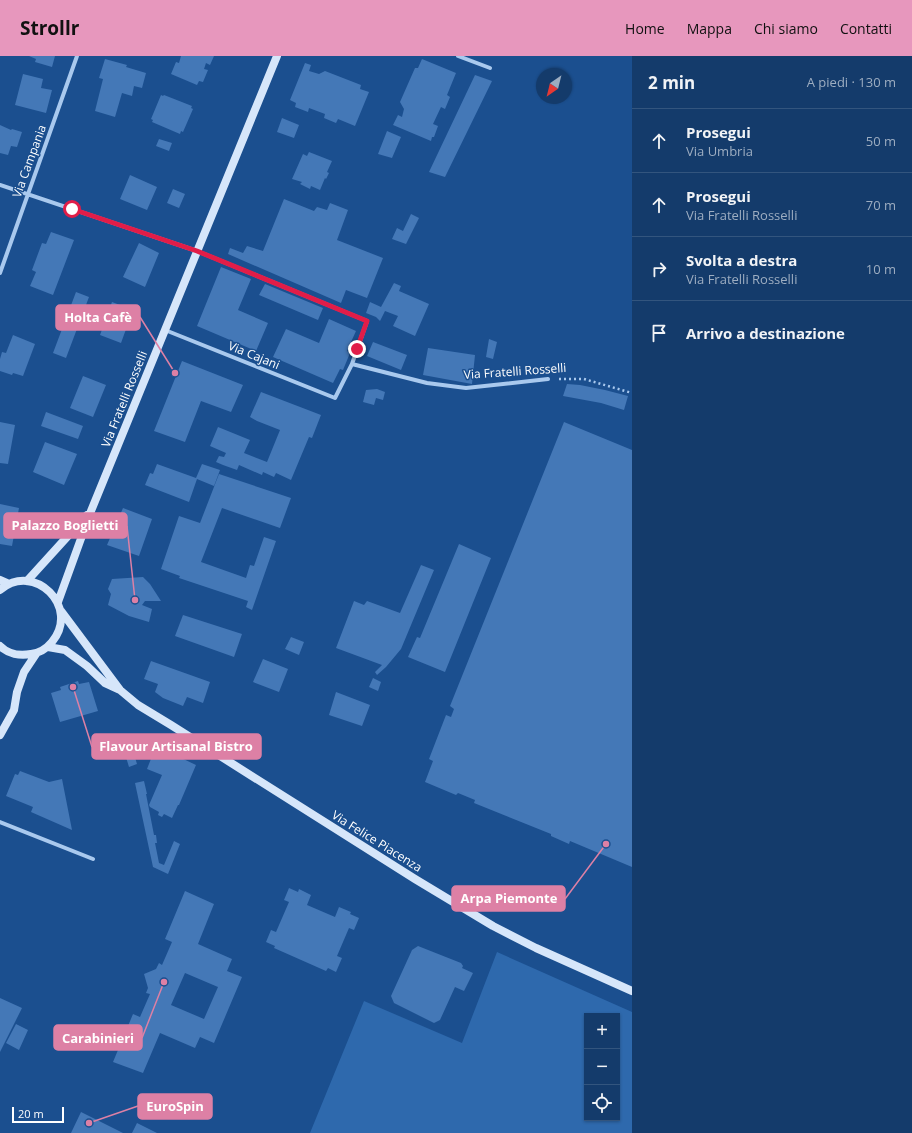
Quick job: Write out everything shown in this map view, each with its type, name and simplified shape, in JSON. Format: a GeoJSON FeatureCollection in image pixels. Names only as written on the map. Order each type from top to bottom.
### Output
{"type":"FeatureCollection","features":[{"type":"Feature","properties":{"kind":"street","name":"Via Campania"},"geometry":{"type":"LineString","coordinates":[[0,273],[77,56]]}},
{"type":"Feature","properties":{"kind":"street","name":"Via Fratelli Rosselli"},"geometry":{"type":"LineString","coordinates":[[58,602],[91,511],[277,56]]}},
{"type":"Feature","properties":{"kind":"street"},"geometry":{"type":"LineString","coordinates":[[458,56],[490,68]]}},
{"type":"Feature","properties":{"kind":"street"},"geometry":{"type":"LineString","coordinates":[[0,185],[197,251],[367,321],[352,364]]}},
{"type":"Feature","properties":{"kind":"street","name":"Via Cajani"},"geometry":{"type":"LineString","coordinates":[[165,330],[335,398],[352,364]]}},
{"type":"Feature","properties":{"kind":"street","name":"Via Fratelli Rosselli"},"geometry":{"type":"LineString","coordinates":[[352,364],[428,383],[466,388],[548,379]]}},
{"type":"Feature","properties":{"kind":"street","name":"Via Fratelli Rosselli"},"geometry":{"type":"LineString","coordinates":[[27,581],[91,511]]}},
{"type":"Feature","properties":{"kind":"street"},"geometry":{"type":"LineString","coordinates":[[0,580],[9,584]]}},
{"type":"Feature","properties":{"kind":"street"},"geometry":{"type":"LineString","coordinates":[[0,590],[9,584],[18,582],[27,581],[36,583],[45,587],[52,594],[58,602],[61,611],[61,624],[57,637],[48,647],[36,654],[25,656],[13,654],[0,646]]}},
{"type":"Feature","properties":{"kind":"street","name":"Via Felice Piacenza"},"geometry":{"type":"LineString","coordinates":[[61,611],[120,690],[138,706],[171,725],[468,912],[536,948],[632,991]]}},
{"type":"Feature","properties":{"kind":"street","name":"Via Felice Piacenza"},"geometry":{"type":"LineString","coordinates":[[48,647],[65,650],[87,666],[106,683],[120,690]]}},
{"type":"Feature","properties":{"kind":"street"},"geometry":{"type":"LineString","coordinates":[[0,735],[14,710],[17,692],[24,672],[36,654]]}},
{"type":"Feature","properties":{"kind":"street"},"geometry":{"type":"LineString","coordinates":[[0,822],[93,859]]}},
{"type":"Feature","properties":{"kind":"path","name":"Via Fratelli Rosselli"},"geometry":{"type":"LineString","coordinates":[[548,379],[584,379],[632,393]]}},
{"type":"Feature","properties":{"kind":"shaded area"},"geometry":{"type":"Polygon","coordinates":[[[497,952],[632,1012],[632,1133],[310,1133],[364,1001],[462,1043],[497,952]]]}},
{"type":"Feature","properties":{"kind":"building"},"geometry":{"type":"Polygon","coordinates":[[[29,56],[55,56],[52,67],[35,62],[36,59],[29,56]]]}},
{"type":"Feature","properties":{"kind":"building"},"geometry":{"type":"Polygon","coordinates":[[[181,56],[214,56],[210,65],[206,63],[204,69],[208,70],[203,82],[199,81],[197,85],[171,74],[176,62],[179,63],[181,56]]]}},
{"type":"Feature","properties":{"kind":"building"},"geometry":{"type":"Polygon","coordinates":[[[105,59],[127,65],[126,67],[146,73],[142,88],[134,86],[132,96],[122,93],[115,117],[95,111],[103,79],[99,78],[105,59]]]}},
{"type":"Feature","properties":{"kind":"building"},"geometry":{"type":"Polygon","coordinates":[[[422,59],[456,73],[447,95],[450,97],[445,109],[441,107],[433,124],[438,126],[431,141],[393,125],[398,115],[402,117],[404,109],[400,102],[415,68],[418,68],[422,59]]]}},
{"type":"Feature","properties":{"kind":"building"},"geometry":{"type":"Polygon","coordinates":[[[305,63],[311,65],[309,71],[319,74],[325,71],[361,85],[360,89],[369,92],[355,126],[338,119],[336,123],[324,118],[325,114],[309,108],[308,112],[295,107],[296,103],[290,100],[305,63]]]}},
{"type":"Feature","properties":{"kind":"building"},"geometry":{"type":"Polygon","coordinates":[[[23,74],[43,79],[41,88],[52,90],[46,113],[15,105],[23,74]]]}},
{"type":"Feature","properties":{"kind":"building"},"geometry":{"type":"Polygon","coordinates":[[[475,75],[492,81],[445,177],[429,172],[475,75]]]}},
{"type":"Feature","properties":{"kind":"building"},"geometry":{"type":"Polygon","coordinates":[[[161,95],[192,106],[191,108],[193,109],[183,132],[181,131],[180,134],[152,122],[153,120],[151,119],[161,95]]]}},
{"type":"Feature","properties":{"kind":"building"},"geometry":{"type":"Polygon","coordinates":[[[282,118],[299,125],[294,138],[277,132],[282,118]]]}},
{"type":"Feature","properties":{"kind":"building"},"geometry":{"type":"Polygon","coordinates":[[[0,125],[11,130],[22,132],[17,147],[11,146],[8,155],[0,153],[0,125]]]}},
{"type":"Feature","properties":{"kind":"building"},"geometry":{"type":"Polygon","coordinates":[[[387,131],[401,137],[392,158],[378,154],[387,131]]]}},
{"type":"Feature","properties":{"kind":"building"},"geometry":{"type":"Polygon","coordinates":[[[159,139],[172,143],[169,151],[156,146],[159,139]]]}},
{"type":"Feature","properties":{"kind":"building"},"geometry":{"type":"Polygon","coordinates":[[[309,152],[332,161],[327,172],[329,173],[320,190],[311,186],[310,189],[300,184],[302,182],[292,179],[303,154],[307,156],[309,152]]]}},
{"type":"Feature","properties":{"kind":"building"},"geometry":{"type":"Polygon","coordinates":[[[130,175],[157,187],[147,210],[120,199],[130,175]]]}},
{"type":"Feature","properties":{"kind":"building"},"geometry":{"type":"Polygon","coordinates":[[[173,189],[185,194],[179,208],[167,203],[173,189]]]}},
{"type":"Feature","properties":{"kind":"building"},"geometry":{"type":"Polygon","coordinates":[[[284,199],[314,211],[317,207],[327,210],[330,203],[348,210],[337,240],[383,258],[367,298],[346,290],[341,303],[228,254],[230,248],[243,253],[247,246],[263,251],[284,199]]]}},
{"type":"Feature","properties":{"kind":"building"},"geometry":{"type":"Polygon","coordinates":[[[411,214],[419,218],[406,244],[392,239],[397,228],[403,231],[411,214]]]}},
{"type":"Feature","properties":{"kind":"building"},"geometry":{"type":"Polygon","coordinates":[[[51,232],[74,240],[53,295],[30,286],[36,272],[32,270],[42,243],[46,244],[51,232]]]}},
{"type":"Feature","properties":{"kind":"building"},"geometry":{"type":"Polygon","coordinates":[[[139,243],[159,253],[145,287],[123,277],[139,243]]]}},
{"type":"Feature","properties":{"kind":"building"},"geometry":{"type":"Polygon","coordinates":[[[221,267],[251,279],[238,310],[268,323],[256,351],[197,326],[221,267]]]}},
{"type":"Feature","properties":{"kind":"building"},"geometry":{"type":"Polygon","coordinates":[[[394,283],[401,286],[399,291],[429,304],[415,336],[393,326],[398,316],[385,311],[380,321],[376,317],[366,313],[370,302],[381,307],[394,283]]]}},
{"type":"Feature","properties":{"kind":"building"},"geometry":{"type":"Polygon","coordinates":[[[265,284],[323,308],[318,320],[259,295],[265,284]]]}},
{"type":"Feature","properties":{"kind":"building"},"geometry":{"type":"Polygon","coordinates":[[[76,292],[89,297],[66,358],[53,353],[76,292]]]}},
{"type":"Feature","properties":{"kind":"building"},"geometry":{"type":"Polygon","coordinates":[[[112,302],[133,310],[121,343],[100,335],[112,302]]]}},
{"type":"Feature","properties":{"kind":"building"},"geometry":{"type":"Polygon","coordinates":[[[329,319],[356,331],[347,351],[350,353],[343,370],[340,369],[333,383],[273,357],[286,329],[319,343],[329,319]]]}},
{"type":"Feature","properties":{"kind":"building"},"geometry":{"type":"Polygon","coordinates":[[[13,335],[35,344],[23,376],[13,373],[12,375],[0,371],[0,359],[2,352],[6,353],[13,335]]]}},
{"type":"Feature","properties":{"kind":"building"},"geometry":{"type":"Polygon","coordinates":[[[489,339],[497,342],[493,359],[486,357],[489,339]]]}},
{"type":"Feature","properties":{"kind":"building"},"geometry":{"type":"Polygon","coordinates":[[[373,342],[407,355],[401,370],[367,356],[373,342]]]}},
{"type":"Feature","properties":{"kind":"building"},"geometry":{"type":"Polygon","coordinates":[[[428,348],[475,355],[472,384],[423,375],[428,348]]]}},
{"type":"Feature","properties":{"kind":"building"},"geometry":{"type":"Polygon","coordinates":[[[182,361],[243,385],[231,412],[201,401],[185,442],[154,431],[182,361]]]}},
{"type":"Feature","properties":{"kind":"building"},"geometry":{"type":"Polygon","coordinates":[[[83,376],[106,385],[93,417],[70,408],[83,376]]]}},
{"type":"Feature","properties":{"kind":"building"},"geometry":{"type":"Polygon","coordinates":[[[567,384],[580,385],[628,396],[624,410],[601,403],[563,396],[567,384]]]}},
{"type":"Feature","properties":{"kind":"building"},"geometry":{"type":"Polygon","coordinates":[[[377,389],[385,392],[383,400],[376,398],[374,405],[363,402],[366,390],[377,389]]]}},
{"type":"Feature","properties":{"kind":"building"},"geometry":{"type":"Polygon","coordinates":[[[261,392],[321,415],[312,438],[309,437],[291,480],[276,473],[274,477],[263,472],[262,475],[239,465],[237,470],[223,465],[216,462],[219,456],[224,457],[226,453],[210,446],[218,427],[250,440],[244,453],[267,462],[280,430],[250,417],[261,392]]]}},
{"type":"Feature","properties":{"kind":"building"},"geometry":{"type":"Polygon","coordinates":[[[46,412],[83,426],[78,439],[41,426],[46,412]]]}},
{"type":"Feature","properties":{"kind":"building"},"geometry":{"type":"Polygon","coordinates":[[[0,422],[15,425],[8,464],[0,463],[0,422]]]}},
{"type":"Feature","properties":{"kind":"building"},"geometry":{"type":"Polygon","coordinates":[[[564,422],[632,450],[632,867],[570,841],[569,844],[551,836],[551,834],[474,803],[475,800],[458,793],[456,795],[425,782],[433,761],[429,759],[446,715],[451,717],[454,709],[450,706],[564,422]]]}},
{"type":"Feature","properties":{"kind":"building"},"geometry":{"type":"Polygon","coordinates":[[[45,442],[77,454],[64,485],[33,472],[45,442]]]}},
{"type":"Feature","properties":{"kind":"building"},"geometry":{"type":"Polygon","coordinates":[[[157,464],[196,478],[202,464],[220,470],[214,486],[197,479],[189,502],[145,485],[150,473],[153,474],[157,464]]]}},
{"type":"Feature","properties":{"kind":"building"},"geometry":{"type":"Polygon","coordinates":[[[219,474],[291,498],[280,528],[222,508],[201,562],[246,578],[250,565],[254,566],[264,537],[276,541],[252,610],[246,607],[248,601],[179,578],[180,576],[161,569],[179,516],[200,523],[219,474]]]}},
{"type":"Feature","properties":{"kind":"building"},"geometry":{"type":"Polygon","coordinates":[[[0,504],[19,508],[12,546],[0,544],[0,504]]]}},
{"type":"Feature","properties":{"kind":"building"},"geometry":{"type":"Polygon","coordinates":[[[123,508],[152,519],[139,556],[107,545],[123,508]]]}},
{"type":"Feature","properties":{"kind":"building"},"geometry":{"type":"Polygon","coordinates":[[[459,544],[491,558],[445,672],[408,657],[417,637],[420,638],[459,544]]]}},
{"type":"Feature","properties":{"kind":"building"},"geometry":{"type":"Polygon","coordinates":[[[421,565],[434,570],[401,649],[386,667],[377,675],[375,672],[382,665],[336,648],[354,601],[364,605],[367,601],[400,613],[421,565]]]}},
{"type":"Feature","properties":{"kind":"building"},"geometry":{"type":"Polygon","coordinates":[[[143,577],[150,584],[161,601],[145,601],[142,605],[152,609],[149,622],[129,616],[108,605],[111,594],[108,589],[112,579],[143,577]]]}},
{"type":"Feature","properties":{"kind":"building"},"geometry":{"type":"Polygon","coordinates":[[[183,615],[242,634],[234,657],[175,636],[183,615]]]}},
{"type":"Feature","properties":{"kind":"building"},"geometry":{"type":"Polygon","coordinates":[[[291,637],[304,642],[299,655],[285,649],[291,637]]]}},
{"type":"Feature","properties":{"kind":"building"},"geometry":{"type":"Polygon","coordinates":[[[263,659],[288,669],[279,692],[253,682],[263,659]]]}},
{"type":"Feature","properties":{"kind":"building"},"geometry":{"type":"Polygon","coordinates":[[[151,661],[210,682],[203,703],[187,697],[183,706],[163,698],[155,692],[158,684],[144,679],[151,661]]]}},
{"type":"Feature","properties":{"kind":"building"},"geometry":{"type":"Polygon","coordinates":[[[373,678],[381,682],[378,691],[369,687],[373,678]]]}},
{"type":"Feature","properties":{"kind":"building"},"geometry":{"type":"Polygon","coordinates":[[[78,681],[79,684],[89,682],[98,711],[60,722],[51,693],[61,690],[60,687],[78,681]]]}},
{"type":"Feature","properties":{"kind":"building"},"geometry":{"type":"Polygon","coordinates":[[[336,692],[370,705],[362,726],[329,715],[336,692]]]}},
{"type":"Feature","properties":{"kind":"building"},"geometry":{"type":"Polygon","coordinates":[[[133,740],[137,752],[134,754],[137,764],[129,767],[122,744],[133,740]]]}},
{"type":"Feature","properties":{"kind":"building"},"geometry":{"type":"Polygon","coordinates":[[[156,746],[196,765],[172,818],[164,814],[162,817],[158,815],[159,812],[149,805],[162,775],[147,769],[156,746]]]}},
{"type":"Feature","properties":{"kind":"building"},"geometry":{"type":"Polygon","coordinates":[[[20,771],[49,782],[62,779],[72,830],[31,812],[33,807],[6,796],[15,774],[18,775],[20,771]]]}},
{"type":"Feature","properties":{"kind":"building"},"geometry":{"type":"Polygon","coordinates":[[[144,781],[154,835],[156,835],[157,843],[155,843],[159,863],[164,865],[174,841],[180,844],[168,874],[153,867],[135,783],[144,781]]]}},
{"type":"Feature","properties":{"kind":"building"},"geometry":{"type":"Polygon","coordinates":[[[289,888],[298,892],[299,889],[311,895],[307,905],[335,917],[339,907],[351,912],[350,914],[359,918],[354,930],[349,928],[337,956],[342,958],[336,972],[328,968],[326,971],[274,948],[275,946],[266,942],[271,930],[276,932],[289,902],[284,900],[289,888]]]}},
{"type":"Feature","properties":{"kind":"building"},"geometry":{"type":"Polygon","coordinates":[[[185,891],[214,904],[198,944],[232,959],[227,971],[242,977],[214,1043],[200,1037],[195,1048],[160,1033],[143,1073],[113,1062],[133,1014],[140,1017],[150,994],[146,993],[148,988],[144,974],[156,969],[159,963],[162,965],[172,942],[165,939],[185,891]],[[185,973],[171,1005],[204,1019],[218,987],[185,973]]]}},
{"type":"Feature","properties":{"kind":"building"},"geometry":{"type":"Polygon","coordinates":[[[418,946],[461,963],[463,966],[462,968],[473,973],[464,991],[455,987],[440,1020],[434,1023],[394,1003],[391,996],[412,950],[418,946]]]}},
{"type":"Feature","properties":{"kind":"building"},"geometry":{"type":"Polygon","coordinates":[[[0,998],[22,1008],[0,1052],[0,998]]]}},
{"type":"Feature","properties":{"kind":"building"},"geometry":{"type":"Polygon","coordinates":[[[16,1024],[28,1030],[19,1050],[6,1043],[16,1024]]]}},
{"type":"Feature","properties":{"kind":"building"},"geometry":{"type":"Polygon","coordinates":[[[81,1112],[123,1133],[71,1133],[81,1112]]]}},
{"type":"Feature","properties":{"kind":"building"},"geometry":{"type":"Polygon","coordinates":[[[137,1123],[157,1133],[132,1133],[137,1123]]]}},
{"type":"Feature","properties":{"kind":"place","name":"Holta Cafè"},"geometry":{"type":"Point","coordinates":[175,373]}},
{"type":"Feature","properties":{"kind":"place","name":"Palazzo Boglietti"},"geometry":{"type":"Point","coordinates":[135,600]}},
{"type":"Feature","properties":{"kind":"place","name":"Flavour Artisanal Bistro"},"geometry":{"type":"Point","coordinates":[73,687]}},
{"type":"Feature","properties":{"kind":"place","name":"Arpa Piemonte"},"geometry":{"type":"Point","coordinates":[606,844]}},
{"type":"Feature","properties":{"kind":"place","name":"Carabinieri"},"geometry":{"type":"Point","coordinates":[164,982]}},
{"type":"Feature","properties":{"kind":"place","name":"EuroSpin"},"geometry":{"type":"Point","coordinates":[89,1123]}},
{"type":"Feature","properties":{"kind":"route"},"geometry":{"type":"LineString","coordinates":[[72,209],[197,251],[367,321],[357,349]]}}]}
